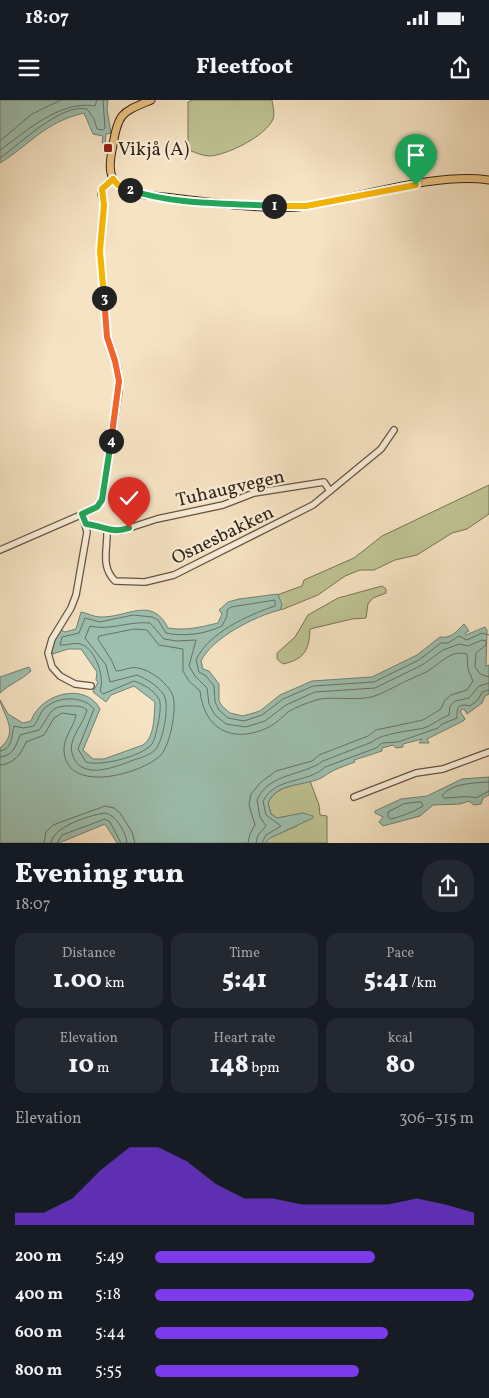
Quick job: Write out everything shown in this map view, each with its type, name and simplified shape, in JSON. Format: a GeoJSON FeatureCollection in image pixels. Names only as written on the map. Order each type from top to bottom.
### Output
{"type":"FeatureCollection","features":[{"type":"Feature","properties":{"kind":"main road"},"geometry":{"type":"LineString","coordinates":[[151,100],[129,108],[120,120],[112,154],[111,170],[113,179],[124,188],[150,195],[292,207],[452,179],[489,180]]}},
{"type":"Feature","properties":{"kind":"street"},"geometry":{"type":"LineString","coordinates":[[0,550],[97,507],[102,500],[118,391],[118,370],[106,330],[100,251],[104,205],[101,194],[105,185],[113,179]]}},
{"type":"Feature","properties":{"kind":"street","name":"Osnesbakken"},"geometry":{"type":"LineString","coordinates":[[107,529],[105,564],[110,577],[121,583],[145,582],[174,574],[314,505],[381,450],[394,430]]}},
{"type":"Feature","properties":{"kind":"street","name":"Tuhaugvegen"},"geometry":{"type":"LineString","coordinates":[[86,524],[99,525],[107,529],[120,531],[157,519],[223,505],[254,493],[324,482],[330,491]]}},
{"type":"Feature","properties":{"kind":"street"},"geometry":{"type":"LineString","coordinates":[[82,514],[87,532],[76,595],[71,608],[52,639],[48,653],[52,667],[60,676],[75,684],[91,686]]}},
{"type":"Feature","properties":{"kind":"street"},"geometry":{"type":"LineString","coordinates":[[354,797],[416,773],[443,769],[489,752]]}},
{"type":"Feature","properties":{"kind":"green space"},"geometry":{"type":"Polygon","coordinates":[[[192,100],[272,100],[274,117],[263,132],[245,144],[217,155],[205,156],[191,151],[188,142],[188,102],[192,100]]]}},
{"type":"Feature","properties":{"kind":"green space"},"geometry":{"type":"Polygon","coordinates":[[[489,485],[489,514],[467,529],[452,533],[417,555],[395,560],[374,570],[360,570],[345,576],[318,595],[281,610],[277,595],[302,586],[304,580],[354,558],[382,536],[489,485]]]}},
{"type":"Feature","properties":{"kind":"green space"},"geometry":{"type":"Polygon","coordinates":[[[382,586],[386,589],[386,593],[373,598],[368,604],[366,618],[352,619],[310,629],[307,648],[301,656],[283,664],[277,659],[277,653],[295,637],[308,615],[338,598],[382,586]]]}},
{"type":"Feature","properties":{"kind":"green space"},"geometry":{"type":"Polygon","coordinates":[[[310,781],[319,805],[320,815],[327,816],[327,843],[265,843],[269,838],[297,826],[294,815],[277,818],[271,814],[268,803],[271,798],[280,790],[310,781]]]}},
{"type":"Feature","properties":{"kind":"water"},"geometry":{"type":"Polygon","coordinates":[[[0,100],[108,100],[107,109],[111,133],[106,134],[105,144],[102,143],[103,136],[93,134],[84,113],[59,122],[39,134],[0,163],[0,100]]]}},
{"type":"Feature","properties":{"kind":"water"},"geometry":{"type":"Polygon","coordinates":[[[278,594],[282,605],[280,610],[259,617],[224,636],[214,644],[201,661],[203,669],[209,671],[219,684],[219,701],[230,713],[243,716],[260,711],[280,695],[312,681],[372,677],[417,655],[440,637],[454,634],[464,624],[469,631],[465,633],[466,635],[485,627],[487,630],[486,666],[489,665],[489,694],[485,696],[482,703],[467,714],[464,709],[460,711],[465,719],[427,739],[429,743],[419,743],[422,739],[403,744],[403,747],[396,748],[393,745],[382,748],[382,751],[354,760],[355,762],[316,780],[278,791],[268,803],[271,814],[277,818],[303,813],[313,816],[313,818],[270,838],[265,843],[117,843],[105,824],[59,843],[0,843],[0,748],[6,742],[10,730],[0,700],[8,714],[23,723],[31,721],[43,704],[63,694],[74,693],[84,695],[93,700],[100,709],[83,750],[93,759],[104,759],[143,745],[150,737],[155,702],[134,686],[111,695],[106,702],[93,692],[98,682],[96,680],[97,672],[81,649],[68,649],[53,654],[55,639],[61,630],[65,632],[76,629],[81,612],[100,617],[147,610],[154,612],[162,618],[168,628],[187,629],[218,623],[222,614],[219,610],[228,602],[278,594]]]}},
{"type":"Feature","properties":{"kind":"water"},"geometry":{"type":"Polygon","coordinates":[[[29,667],[31,671],[0,693],[0,677],[29,667]]]}},
{"type":"Feature","properties":{"kind":"water"},"geometry":{"type":"Polygon","coordinates":[[[489,777],[489,795],[483,798],[481,804],[474,805],[469,801],[460,804],[433,805],[420,816],[383,826],[379,822],[383,817],[375,813],[375,811],[401,799],[427,796],[462,779],[489,777]]]}},
{"type":"Feature","properties":{"kind":"place","name":"Vikjå (A)"},"geometry":{"type":"Point","coordinates":[108,148]}},
{"type":"Feature","properties":{"kind":"route"},"geometry":{"type":"LineString","coordinates":[[129,528],[120,531],[110,531],[99,525],[86,524],[82,514],[97,507],[102,500],[119,381],[118,370],[107,337],[100,251],[104,205],[101,194],[105,185],[113,179],[124,188],[150,195],[292,207],[416,185]]}}]}
